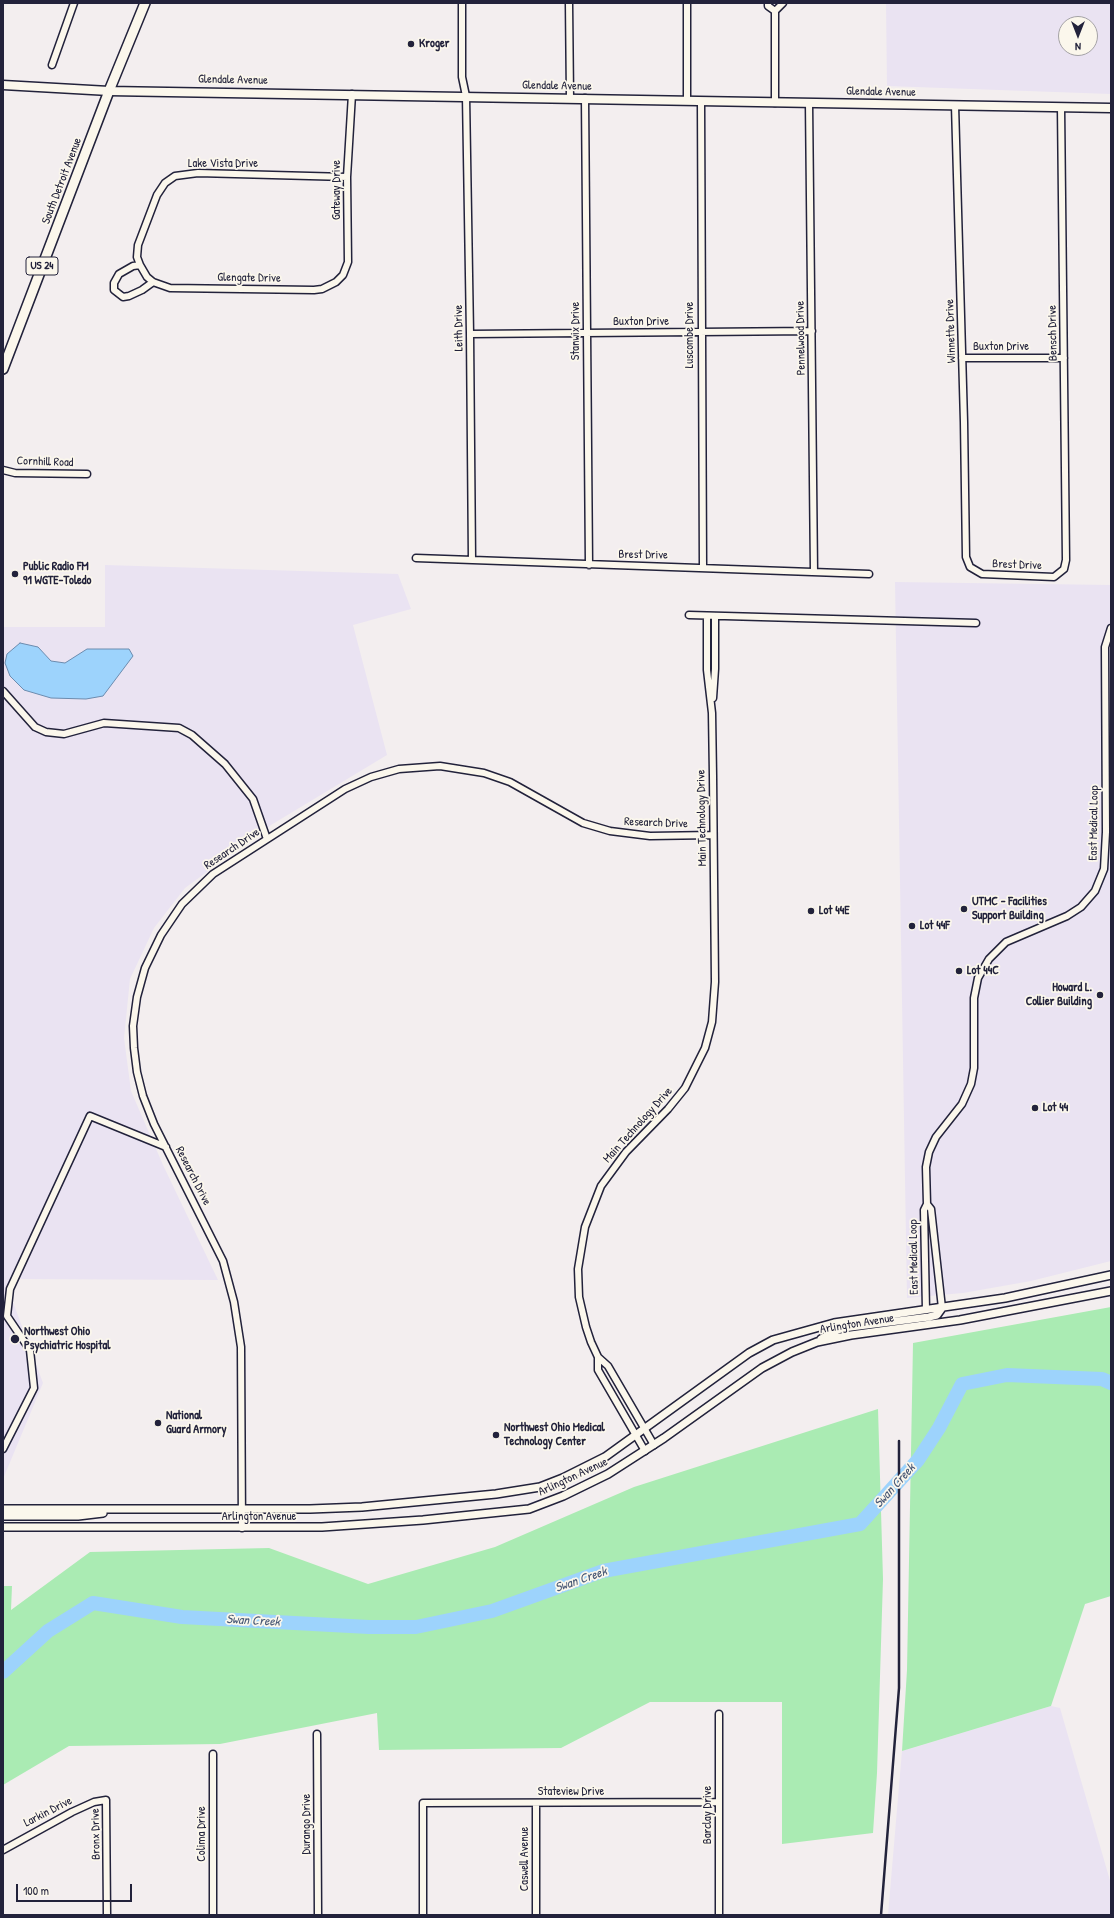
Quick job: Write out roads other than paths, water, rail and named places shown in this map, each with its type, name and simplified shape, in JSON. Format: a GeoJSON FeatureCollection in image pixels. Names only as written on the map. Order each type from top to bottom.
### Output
{"type":"FeatureCollection","features":[{"type":"Feature","properties":{"kind":"main road","name":"South Detroit Avenue"},"geometry":{"type":"LineString","coordinates":[[3,369],[109,91],[145,3]]}},
{"type":"Feature","properties":{"kind":"main road","name":"Glendale Avenue"},"geometry":{"type":"LineString","coordinates":[[3,85],[109,91],[1111,108]]}},
{"type":"Feature","properties":{"kind":"street"},"geometry":{"type":"LineString","coordinates":[[52,65],[74,3]]}},
{"type":"Feature","properties":{"kind":"street","name":"Leith Drive"},"geometry":{"type":"LineString","coordinates":[[462,3],[462,77],[466,96],[472,560]]}},
{"type":"Feature","properties":{"kind":"street"},"geometry":{"type":"LineString","coordinates":[[569,3],[570,98]]}},
{"type":"Feature","properties":{"kind":"street"},"geometry":{"type":"LineString","coordinates":[[687,101],[688,3]]}},
{"type":"Feature","properties":{"kind":"street"},"geometry":{"type":"LineString","coordinates":[[768,3],[768,6],[775,11]]}},
{"type":"Feature","properties":{"kind":"street"},"geometry":{"type":"LineString","coordinates":[[775,103],[775,11],[783,3]]}},
{"type":"Feature","properties":{"kind":"street","name":"Gateway Drive"},"geometry":{"type":"LineString","coordinates":[[336,282],[343,275],[348,262],[347,177],[352,94]]}},
{"type":"Feature","properties":{"kind":"street","name":"Stanwix Drive"},"geometry":{"type":"LineString","coordinates":[[585,98],[589,565]]}},
{"type":"Feature","properties":{"kind":"street","name":"Luscombe Drive"},"geometry":{"type":"LineString","coordinates":[[701,102],[701,333],[704,568]]}},
{"type":"Feature","properties":{"kind":"street","name":"Pennelwood Drive"},"geometry":{"type":"LineString","coordinates":[[809,104],[814,572]]}},
{"type":"Feature","properties":{"kind":"street","name":"Winnette Drive"},"geometry":{"type":"LineString","coordinates":[[955,105],[966,557]]}},
{"type":"Feature","properties":{"kind":"street","name":"Bensch Drive"},"geometry":{"type":"LineString","coordinates":[[1061,107],[1066,560]]}},
{"type":"Feature","properties":{"kind":"street","name":"Lake Vista Drive"},"geometry":{"type":"LineString","coordinates":[[140,265],[137,258],[138,245],[157,195],[165,183],[175,176],[198,173],[347,177]]}},
{"type":"Feature","properties":{"kind":"street"},"geometry":{"type":"LineString","coordinates":[[140,265],[147,277],[153,282],[142,290],[129,296],[123,297],[114,290],[114,283],[120,274],[133,266],[140,265]]}},
{"type":"Feature","properties":{"kind":"street","name":"Glengate Drive"},"geometry":{"type":"LineString","coordinates":[[153,282],[170,288],[314,290],[322,289],[336,282]]}},
{"type":"Feature","properties":{"kind":"street","name":"Buxton Drive"},"geometry":{"type":"LineString","coordinates":[[470,334],[812,331]]}},
{"type":"Feature","properties":{"kind":"street","name":"Buxton Drive"},"geometry":{"type":"LineString","coordinates":[[962,358],[1064,358]]}},
{"type":"Feature","properties":{"kind":"street","name":"Cornhill Road"},"geometry":{"type":"LineString","coordinates":[[3,470],[15,473],[87,474]]}},
{"type":"Feature","properties":{"kind":"street","name":"Brest Drive"},"geometry":{"type":"LineString","coordinates":[[966,557],[967,563],[975,571],[989,575],[1054,577],[1064,569],[1066,560]]}},
{"type":"Feature","properties":{"kind":"street","name":"Brest Drive"},"geometry":{"type":"LineString","coordinates":[[416,558],[869,574]]}},
{"type":"Feature","properties":{"kind":"street"},"geometry":{"type":"LineString","coordinates":[[689,615],[976,623]]}},
{"type":"Feature","properties":{"kind":"street"},"geometry":{"type":"LineString","coordinates":[[707,616],[707,670],[712,713]]}},
{"type":"Feature","properties":{"kind":"street"},"geometry":{"type":"LineString","coordinates":[[712,713],[715,669],[715,616]]}},
{"type":"Feature","properties":{"kind":"street","name":"East Medical Loop"},"geometry":{"type":"LineString","coordinates":[[926,1310],[924,1210],[927,1204],[926,1172],[929,1152],[939,1133],[965,1100],[972,1081],[974,1064],[974,998],[978,978],[992,955],[1006,942],[1067,916],[1089,900],[1097,888],[1104,869],[1108,832],[1105,651],[1107,637],[1111,628]]}},
{"type":"Feature","properties":{"kind":"street"},"geometry":{"type":"LineString","coordinates":[[3,691],[35,726],[46,732],[64,734],[104,724],[179,728],[192,735],[225,764],[253,799],[267,839]]}},
{"type":"Feature","properties":{"kind":"street","name":"Main Technology Drive"},"geometry":{"type":"LineString","coordinates":[[645,1451],[598,1370],[598,1357],[586,1327],[579,1297],[578,1269],[581,1241],[589,1213],[608,1174],[626,1152],[677,1099],[693,1075],[705,1048],[712,1022],[715,997],[712,713]]}},
{"type":"Feature","properties":{"kind":"street","name":"Research Drive"},"geometry":{"type":"LineString","coordinates":[[242,1528],[241,1347],[234,1302],[223,1261],[166,1147],[143,1096],[134,1048],[136,1006],[145,968],[161,935],[182,904],[213,874],[267,839],[358,783],[399,769],[440,766],[468,769],[497,777],[516,786],[568,816],[584,823],[610,831],[650,836],[713,835]]}},
{"type":"Feature","properties":{"kind":"street"},"geometry":{"type":"LineString","coordinates":[[3,1449],[34,1388],[30,1350],[7,1316],[6,1298],[90,1116],[166,1147]]}},
{"type":"Feature","properties":{"kind":"street","name":"East Medical Loop"},"geometry":{"type":"LineString","coordinates":[[927,1204],[931,1210],[942,1308]]}},
{"type":"Feature","properties":{"kind":"street","name":"Arlington Avenue"},"geometry":{"type":"LineString","coordinates":[[3,1509],[242,1509],[362,1507],[519,1491],[540,1487],[584,1469],[636,1435],[749,1353],[773,1340],[834,1323],[1004,1298],[1111,1275]]}},
{"type":"Feature","properties":{"kind":"street","name":"Arlington Avenue"},"geometry":{"type":"LineString","coordinates":[[3,1527],[242,1528],[351,1526],[490,1514],[529,1509],[563,1496],[608,1474],[654,1445],[762,1368],[792,1352],[818,1342],[851,1335],[960,1320],[1111,1291]]}},
{"type":"Feature","properties":{"kind":"street"},"geometry":{"type":"LineString","coordinates":[[818,1342],[831,1333],[843,1328],[929,1317],[937,1315],[942,1308]]}},
{"type":"Feature","properties":{"kind":"street","name":"Main Technology Drive"},"geometry":{"type":"LineString","coordinates":[[598,1357],[608,1366],[654,1445]]}},
{"type":"Feature","properties":{"kind":"street"},"geometry":{"type":"LineString","coordinates":[[3,1516],[78,1516],[134,1509]]}},
{"type":"Feature","properties":{"kind":"street","name":"Barclay Drive"},"geometry":{"type":"LineString","coordinates":[[719,1714],[719,1915]]}},
{"type":"Feature","properties":{"kind":"street","name":"Durango Drive"},"geometry":{"type":"LineString","coordinates":[[317,1734],[318,1915]]}},
{"type":"Feature","properties":{"kind":"street","name":"Colima Drive"},"geometry":{"type":"LineString","coordinates":[[213,1754],[213,1915]]}},
{"type":"Feature","properties":{"kind":"street","name":"Larkin Drive"},"geometry":{"type":"LineString","coordinates":[[3,1850],[72,1812],[94,1802],[106,1800]]}},
{"type":"Feature","properties":{"kind":"street","name":"Bronx Drive"},"geometry":{"type":"LineString","coordinates":[[106,1800],[107,1915]]}},
{"type":"Feature","properties":{"kind":"street","name":"Stateview Drive"},"geometry":{"type":"LineString","coordinates":[[423,1915],[423,1803],[719,1802]]}},
{"type":"Feature","properties":{"kind":"street","name":"Caswell Avenue"},"geometry":{"type":"LineString","coordinates":[[536,1803],[536,1915]]}},
{"type":"Feature","properties":{"kind":"water"},"geometry":{"type":"Polygon","coordinates":[[[20,643],[38,647],[51,661],[65,663],[87,649],[129,649],[133,656],[103,696],[86,699],[51,698],[24,690],[10,676],[5,663],[7,654],[20,643]]]}},
{"type":"Feature","properties":{"kind":"waterway","name":"Swan Creek"},"geometry":{"type":"LineString","coordinates":[[3,1672],[48,1631],[93,1603],[182,1617],[369,1627],[416,1627],[492,1611],[603,1571],[860,1524],[918,1460],[939,1428],[962,1384],[1007,1375],[1102,1379],[1111,1383]]}},
{"type":"Feature","properties":{"kind":"railway"},"geometry":{"type":"LineString","coordinates":[[881,1915],[899,1688],[899,1441]]}},
{"type":"Feature","properties":{"kind":"place","name":"Kroger"},"geometry":{"type":"Point","coordinates":[411,44]}},
{"type":"Feature","properties":{"kind":"place","name":"Public Radio FM 91 WGTE-Toledo"},"geometry":{"type":"Point","coordinates":[15,574]}},
{"type":"Feature","properties":{"kind":"place","name":"UTMC - Facilities Support Building"},"geometry":{"type":"Point","coordinates":[964,909]}},
{"type":"Feature","properties":{"kind":"place","name":"Lot 44E"},"geometry":{"type":"Point","coordinates":[811,911]}},
{"type":"Feature","properties":{"kind":"place","name":"Lot 44F"},"geometry":{"type":"Point","coordinates":[912,926]}},
{"type":"Feature","properties":{"kind":"place","name":"Lot 44C"},"geometry":{"type":"Point","coordinates":[959,971]}},
{"type":"Feature","properties":{"kind":"place","name":"Howard L. Collier Building"},"geometry":{"type":"Point","coordinates":[1100,995]}},
{"type":"Feature","properties":{"kind":"place","name":"Lot 44"},"geometry":{"type":"Point","coordinates":[1035,1108]}},
{"type":"Feature","properties":{"kind":"place","name":"Northwest Ohio Psychiatric Hospital"},"geometry":{"type":"Point","coordinates":[15,1339]}},
{"type":"Feature","properties":{"kind":"place","name":"National Guard Armory"},"geometry":{"type":"Point","coordinates":[158,1423]}},
{"type":"Feature","properties":{"kind":"place","name":"Northwest Ohio Medical Technology Center"},"geometry":{"type":"Point","coordinates":[496,1435]}}]}
